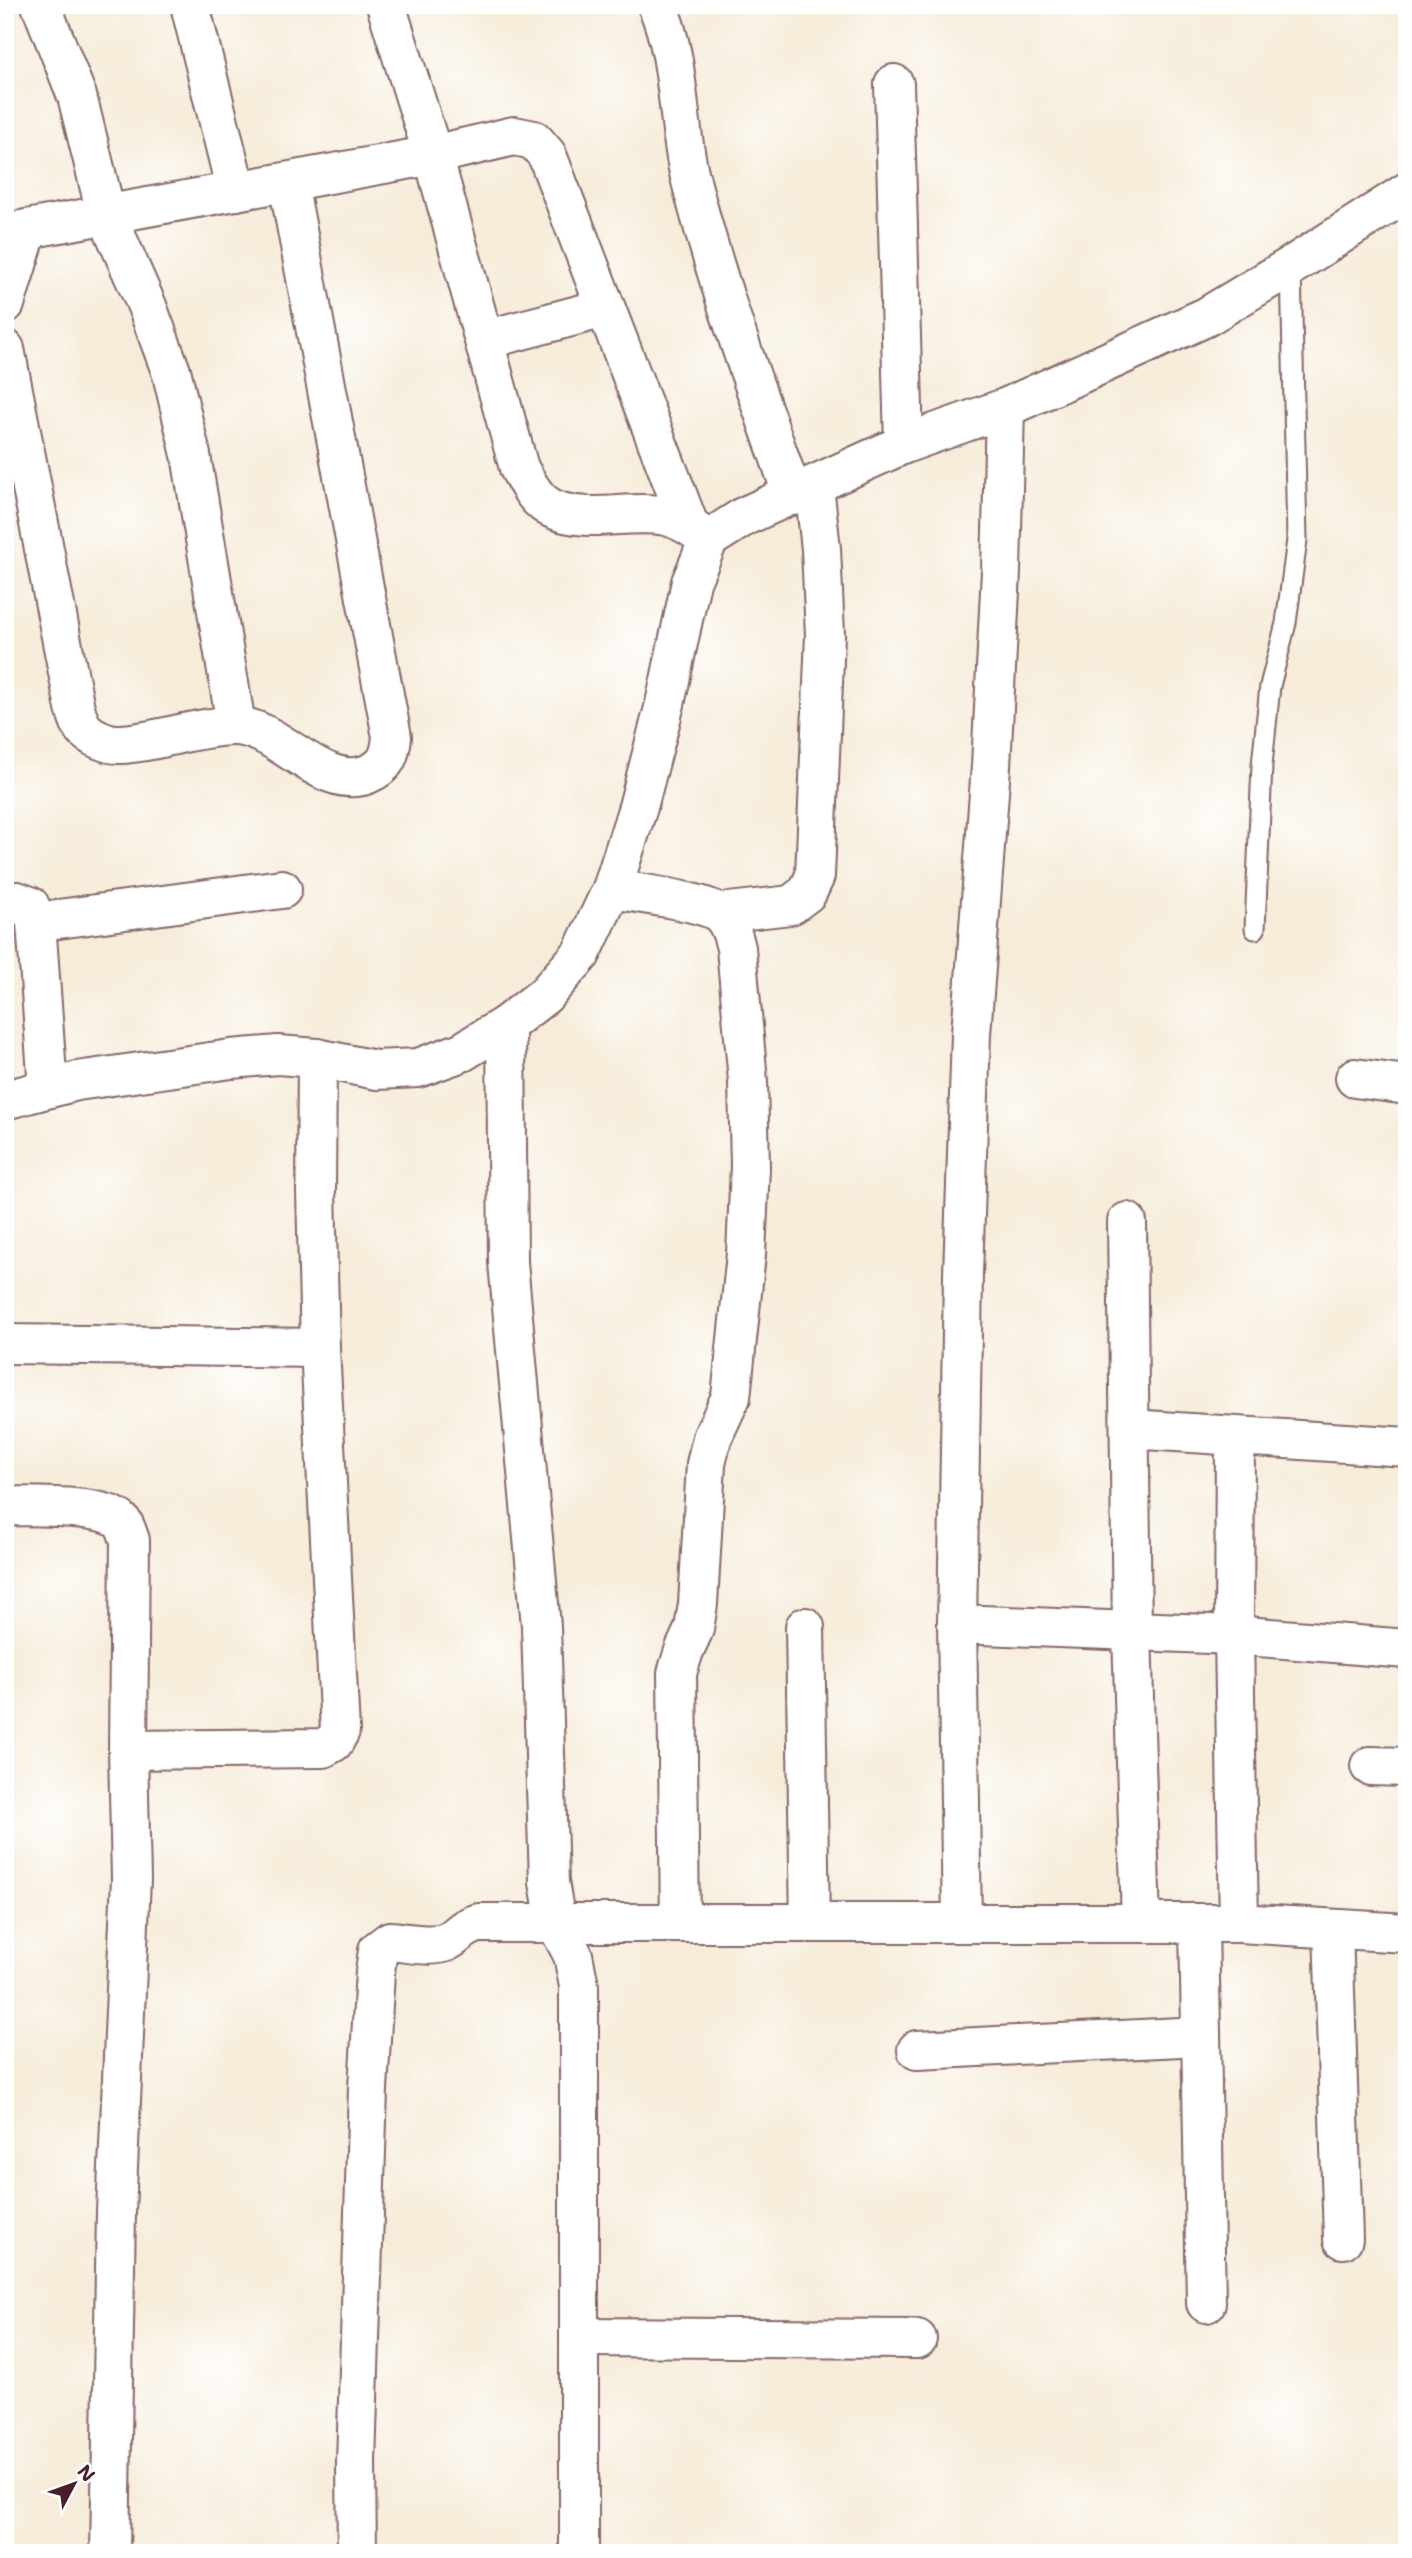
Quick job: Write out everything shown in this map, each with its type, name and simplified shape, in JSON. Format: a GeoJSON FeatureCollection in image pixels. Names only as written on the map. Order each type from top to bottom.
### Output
{"type":"FeatureCollection","features":[{"type":"Feature","properties":{"kind":"street"},"geometry":{"type":"LineString","coordinates":[[41,5],[76,96],[106,214],[147,306],[172,374],[191,455],[236,725]]}},
{"type":"Feature","properties":{"kind":"street"},"geometry":{"type":"LineString","coordinates":[[190,5],[236,191]]}},
{"type":"Feature","properties":{"kind":"street"},"geometry":{"type":"LineString","coordinates":[[386,5],[433,155],[519,467],[533,492],[551,509],[581,516],[666,516],[699,532],[745,516],[904,444],[1006,408],[1206,317],[1292,266],[1407,192]]}},
{"type":"Feature","properties":{"kind":"street"},"geometry":{"type":"LineString","coordinates":[[612,889],[704,906],[720,913],[790,905],[807,893],[816,876],[825,635],[821,549],[803,491],[724,299],[690,174],[677,80],[666,26],[657,5]]}},
{"type":"Feature","properties":{"kind":"street"},"geometry":{"type":"LineString","coordinates":[[894,84],[904,444]]}},
{"type":"Feature","properties":{"kind":"street"},"geometry":{"type":"LineString","coordinates":[[5,304],[17,231],[433,155],[514,136],[534,140],[547,155],[605,308],[699,532],[665,704],[638,807],[612,889],[581,954],[545,995],[506,1025],[462,1052],[418,1068],[376,1070],[317,1058],[278,1055],[77,1081],[5,1100]]}},
{"type":"Feature","properties":{"kind":"street"},"geometry":{"type":"LineString","coordinates":[[5,349],[75,708],[83,729],[101,740],[119,745],[236,725],[262,734],[332,774],[356,779],[376,771],[390,757],[392,737],[288,182]]}},
{"type":"Feature","properties":{"kind":"street"},"geometry":{"type":"LineString","coordinates":[[484,340],[605,308]]}},
{"type":"Feature","properties":{"kind":"street"},"geometry":{"type":"LineString","coordinates":[[962,1922],[957,1624],[963,1275],[971,1034],[991,766],[1006,408]]}},
{"type":"Feature","properties":{"kind":"street"},"geometry":{"type":"LineString","coordinates":[[48,1088],[21,912],[282,889]]}},
{"type":"Feature","properties":{"kind":"street"},"geometry":{"type":"LineString","coordinates":[[680,1923],[677,1673],[694,1629],[698,1604],[706,1464],[712,1438],[731,1398],[746,1254],[750,1166],[748,1081],[736,948],[730,927],[720,913]]}},
{"type":"Feature","properties":{"kind":"street"},"geometry":{"type":"LineString","coordinates":[[506,1025],[508,1262],[541,1626],[549,1881],[551,1907],[556,1923],[573,1955],[579,1986],[579,2553]]}},
{"type":"Feature","properties":{"kind":"street"},"geometry":{"type":"LineString","coordinates":[[128,1750],[323,1748],[334,1742],[340,1731],[320,1348],[316,1191],[317,1058]]}},
{"type":"Feature","properties":{"kind":"street"},"geometry":{"type":"LineString","coordinates":[[1355,1078],[1407,1086]]}},
{"type":"Feature","properties":{"kind":"street"},"geometry":{"type":"LineString","coordinates":[[1127,1222],[1132,1632],[1141,1923]]}},
{"type":"Feature","properties":{"kind":"street"},"geometry":{"type":"LineString","coordinates":[[5,1344],[320,1348]]}},
{"type":"Feature","properties":{"kind":"street"},"geometry":{"type":"LineString","coordinates":[[1130,1429],[1407,1447]]}},
{"type":"Feature","properties":{"kind":"street"},"geometry":{"type":"LineString","coordinates":[[1236,1436],[1234,1635],[1239,1923]]}},
{"type":"Feature","properties":{"kind":"street"},"geometry":{"type":"LineString","coordinates":[[5,1506],[109,1513],[123,1522],[130,1540],[128,1750],[131,1879],[116,2212],[110,2553]]}},
{"type":"Feature","properties":{"kind":"street"},"geometry":{"type":"LineString","coordinates":[[957,1624],[1234,1635],[1407,1648]]}},
{"type":"Feature","properties":{"kind":"street"},"geometry":{"type":"LineString","coordinates":[[806,1627],[810,1923]]}},
{"type":"Feature","properties":{"kind":"street"},"geometry":{"type":"LineString","coordinates":[[1370,1766],[1407,1767]]}},
{"type":"Feature","properties":{"kind":"street"},"geometry":{"type":"LineString","coordinates":[[356,2553],[356,2463],[374,1972],[378,1950],[390,1941],[441,1943],[449,1941],[460,1930],[479,1923],[1239,1923],[1407,1933]]}},
{"type":"Feature","properties":{"kind":"street"},"geometry":{"type":"LineString","coordinates":[[1199,1924],[1206,2303]]}},
{"type":"Feature","properties":{"kind":"street"},"geometry":{"type":"LineString","coordinates":[[1333,1929],[1343,2239]]}},
{"type":"Feature","properties":{"kind":"street"},"geometry":{"type":"LineString","coordinates":[[916,2050],[1201,2036]]}},
{"type":"Feature","properties":{"kind":"street"},"geometry":{"type":"LineString","coordinates":[[579,2337],[917,2339]]}},
{"type":"Feature","properties":{"kind":"lane"},"geometry":{"type":"LineString","coordinates":[[1255,929],[1262,765],[1267,713],[1270,687],[1286,623],[1297,540],[1292,266]]}}]}
